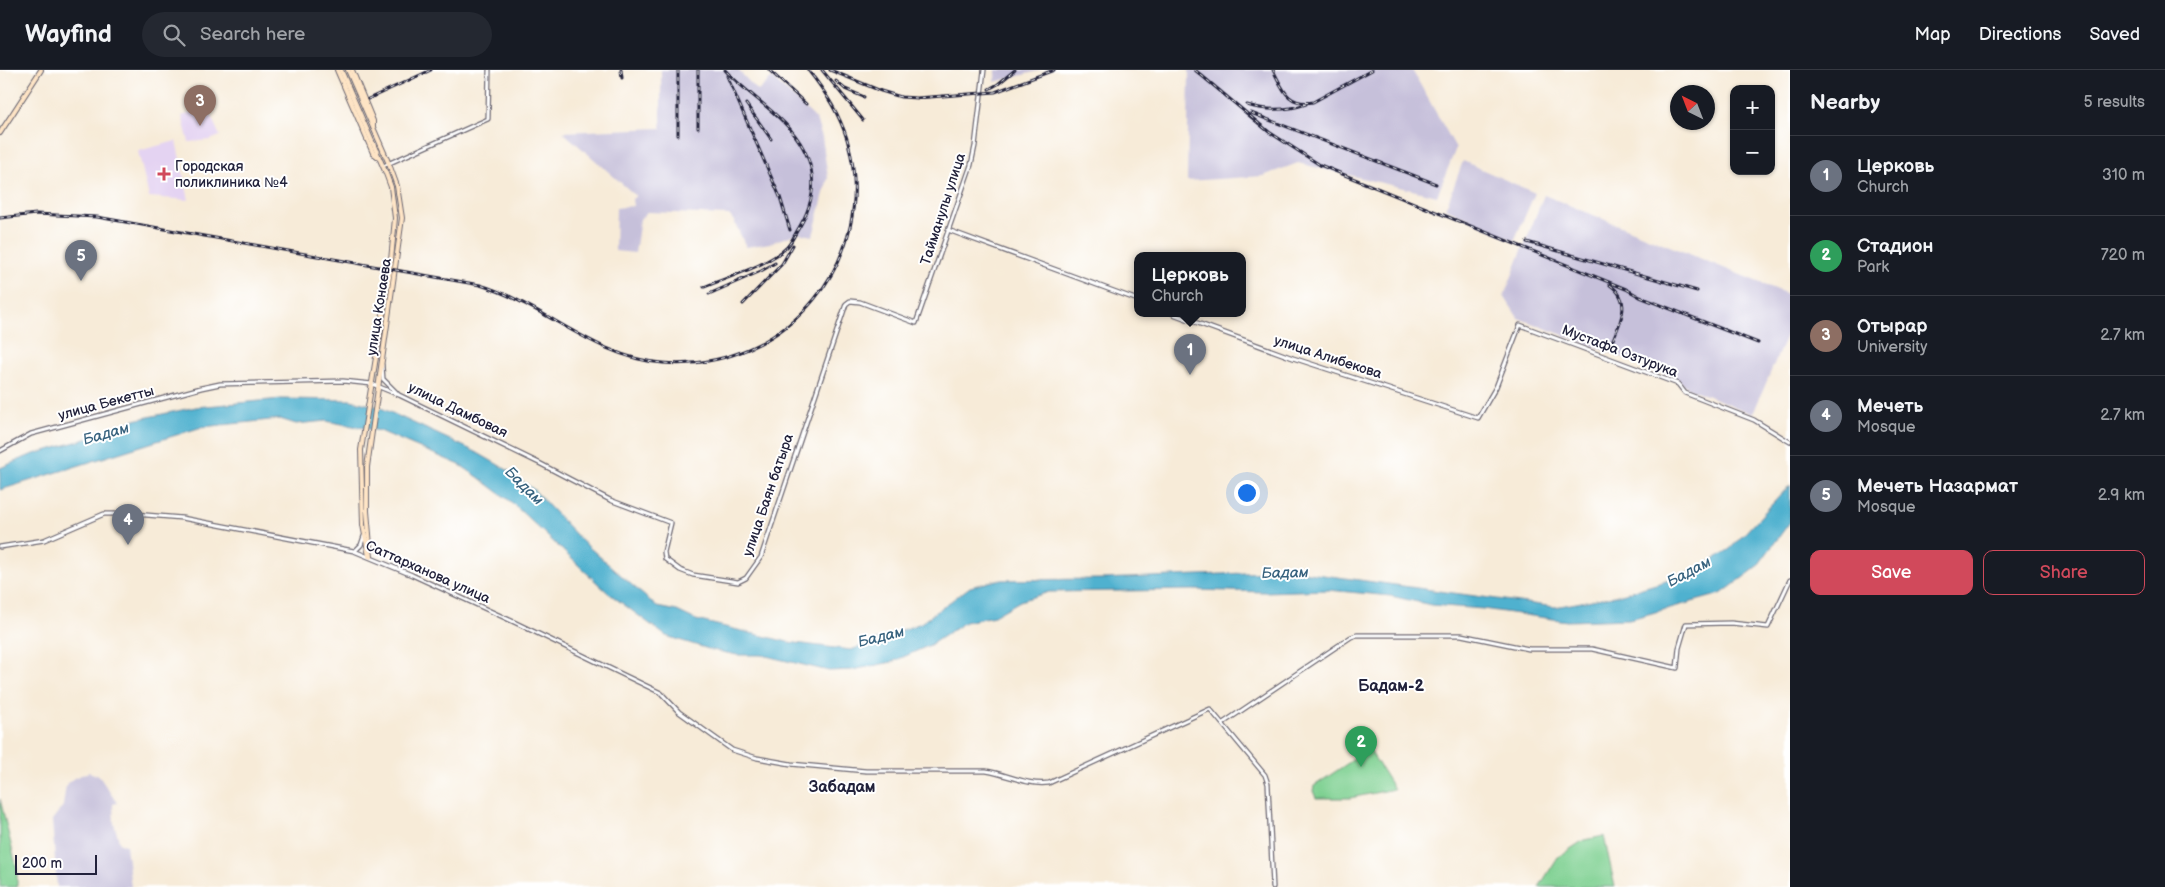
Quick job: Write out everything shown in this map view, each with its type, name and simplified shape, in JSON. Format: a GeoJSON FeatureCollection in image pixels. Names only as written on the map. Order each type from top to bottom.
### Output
{"type":"FeatureCollection","features":[{"type":"Feature","properties":{"kind":"main road"},"geometry":{"type":"LineString","coordinates":[[0,133],[41,70]]}},
{"type":"Feature","properties":{"kind":"main road","name":"улица Конаева"},"geometry":{"type":"LineString","coordinates":[[339,70],[373,153],[380,159],[383,166],[390,187],[396,218],[390,271],[362,447],[361,487],[365,532],[370,557]]}},
{"type":"Feature","properties":{"kind":"main road","name":"улица Конаева"},"geometry":{"type":"LineString","coordinates":[[350,70],[373,121],[373,129],[397,186],[402,218],[367,467],[370,557]]}},
{"type":"Feature","properties":{"kind":"street"},"geometry":{"type":"LineString","coordinates":[[383,166],[488,119],[489,70]]}},
{"type":"Feature","properties":{"kind":"street","name":"Тайманулы улица"},"geometry":{"type":"LineString","coordinates":[[850,301],[860,302],[916,324],[971,165],[984,70]]}},
{"type":"Feature","properties":{"kind":"street"},"geometry":{"type":"LineString","coordinates":[[948,230],[1134,299]]}},
{"type":"Feature","properties":{"kind":"street","name":"улица Баян батыра"},"geometry":{"type":"LineString","coordinates":[[671,523],[664,552],[665,559],[680,570],[738,582],[752,572],[761,557],[844,311],[850,301]]}},
{"type":"Feature","properties":{"kind":"street","name":"улица Алибекова"},"geometry":{"type":"LineString","coordinates":[[1181,317],[1294,358],[1478,418],[1496,387],[1520,325]]}},
{"type":"Feature","properties":{"kind":"street","name":"Мустафа Озтурука"},"geometry":{"type":"LineString","coordinates":[[1520,325],[1678,384],[1685,394],[1754,420],[1790,442]]}},
{"type":"Feature","properties":{"kind":"street"},"geometry":{"type":"LineString","coordinates":[[381,362],[384,379],[399,395]]}},
{"type":"Feature","properties":{"kind":"street","name":"улица Дамбовая"},"geometry":{"type":"LineString","coordinates":[[220,384],[343,381],[372,384],[399,395],[540,463],[610,500],[671,523]]}},
{"type":"Feature","properties":{"kind":"street","name":"улица Бекетты"},"geometry":{"type":"LineString","coordinates":[[0,451],[31,434],[220,384]]}},
{"type":"Feature","properties":{"kind":"street","name":"Саттарханова улица"},"geometry":{"type":"LineString","coordinates":[[0,547],[44,540],[104,514],[115,513],[151,515],[211,523],[354,551],[514,622],[660,693],[679,712],[732,750],[757,758],[791,764],[866,771],[986,771],[999,773],[1024,782],[1041,784],[1049,783],[1210,709],[1223,723]]}},
{"type":"Feature","properties":{"kind":"street"},"geometry":{"type":"LineString","coordinates":[[354,551],[361,545],[365,532]]}},
{"type":"Feature","properties":{"kind":"street"},"geometry":{"type":"LineString","coordinates":[[1273,887],[1268,784],[1265,775],[1223,723],[1351,637],[1357,635],[1461,635],[1529,649],[1592,648],[1678,668],[1680,648],[1686,624],[1731,623],[1768,627],[1790,580]]}},
{"type":"Feature","properties":{"kind":"shaded area"},"geometry":{"type":"Polygon","coordinates":[[[661,70],[738,70],[758,91],[772,78],[816,119],[822,137],[828,178],[813,236],[798,233],[770,243],[746,247],[734,221],[729,215],[647,212],[640,219],[635,253],[615,251],[616,208],[633,206],[632,199],[636,196],[563,132],[661,128],[661,70]]]}},
{"type":"Feature","properties":{"kind":"shaded area"},"geometry":{"type":"Polygon","coordinates":[[[996,70],[1042,70],[995,82],[996,70]]]}},
{"type":"Feature","properties":{"kind":"shaded area"},"geometry":{"type":"Polygon","coordinates":[[[1189,70],[1412,70],[1456,148],[1437,196],[1298,163],[1263,176],[1187,181],[1189,70]]]}},
{"type":"Feature","properties":{"kind":"shaded area"},"geometry":{"type":"Polygon","coordinates":[[[202,109],[205,115],[210,114],[220,136],[210,140],[189,142],[182,116],[202,109]]]}},
{"type":"Feature","properties":{"kind":"shaded area","name":"Городская поликлиника №4"},"geometry":{"type":"Polygon","coordinates":[[[176,141],[189,200],[149,197],[138,151],[176,141]]]}},
{"type":"Feature","properties":{"kind":"shaded area"},"geometry":{"type":"Polygon","coordinates":[[[1463,161],[1535,193],[1514,241],[1446,208],[1463,161]]]}},
{"type":"Feature","properties":{"kind":"shaded area"},"geometry":{"type":"Polygon","coordinates":[[[1544,195],[1790,295],[1790,326],[1753,414],[1689,388],[1672,376],[1518,318],[1504,296],[1544,195]]]}},
{"type":"Feature","properties":{"kind":"shaded area"},"geometry":{"type":"Polygon","coordinates":[[[89,772],[99,776],[117,803],[113,804],[114,824],[120,844],[126,845],[131,887],[57,887],[52,820],[63,806],[66,785],[74,778],[89,772]]]}},
{"type":"Feature","properties":{"kind":"green space"},"geometry":{"type":"Polygon","coordinates":[[[1369,749],[1394,789],[1350,798],[1316,798],[1313,791],[1314,786],[1369,749]]]}},
{"type":"Feature","properties":{"kind":"green space"},"geometry":{"type":"Polygon","coordinates":[[[0,799],[17,869],[17,887],[0,887],[0,799]]]}},
{"type":"Feature","properties":{"kind":"green space"},"geometry":{"type":"Polygon","coordinates":[[[1604,836],[1615,887],[1539,887],[1558,857],[1584,840],[1604,836]]]}},
{"type":"Feature","properties":{"kind":"water","name":"Бадам"},"geometry":{"type":"Polygon","coordinates":[[[281,399],[351,400],[379,407],[476,452],[509,471],[533,489],[582,541],[657,607],[677,611],[696,620],[788,642],[851,650],[921,623],[970,587],[997,580],[1101,579],[1294,571],[1555,607],[1618,595],[1673,579],[1701,567],[1730,549],[1790,485],[1790,522],[1756,568],[1721,594],[1630,619],[1567,621],[1483,609],[1431,605],[1391,596],[1328,590],[1264,592],[1194,590],[1049,592],[1020,601],[994,616],[965,622],[930,645],[892,662],[852,670],[829,671],[762,655],[737,655],[712,650],[666,636],[607,592],[510,501],[478,477],[460,465],[380,431],[326,421],[296,424],[280,419],[202,427],[0,490],[0,468],[31,455],[103,434],[134,420],[196,407],[281,399]]]}},
{"type":"Feature","properties":{"kind":"railway"},"geometry":{"type":"LineString","coordinates":[[368,99],[431,70]]}},
{"type":"Feature","properties":{"kind":"railway"},"geometry":{"type":"LineString","coordinates":[[621,70],[622,78]]}},
{"type":"Feature","properties":{"kind":"railway"},"geometry":{"type":"LineString","coordinates":[[678,70],[678,135]]}},
{"type":"Feature","properties":{"kind":"railway"},"geometry":{"type":"LineString","coordinates":[[698,70],[698,128]]}},
{"type":"Feature","properties":{"kind":"railway"},"geometry":{"type":"LineString","coordinates":[[704,287],[759,265],[787,247],[810,205],[812,192],[811,166],[799,141],[783,121],[725,70]]}},
{"type":"Feature","properties":{"kind":"railway"},"geometry":{"type":"LineString","coordinates":[[769,70],[806,104]]}},
{"type":"Feature","properties":{"kind":"railway"},"geometry":{"type":"LineString","coordinates":[[0,218],[36,214],[97,217],[480,285],[526,304],[592,341],[638,359],[663,363],[708,361],[749,349],[784,328],[814,299],[837,265],[850,226],[854,183],[847,139],[840,120],[831,103],[808,70]]}},
{"type":"Feature","properties":{"kind":"railway"},"geometry":{"type":"LineString","coordinates":[[822,70],[863,120]]}},
{"type":"Feature","properties":{"kind":"railway"},"geometry":{"type":"LineString","coordinates":[[830,70],[881,91],[901,97],[917,98],[995,92],[1054,70]]}},
{"type":"Feature","properties":{"kind":"railway"},"geometry":{"type":"LineString","coordinates":[[989,89],[1015,70]]}},
{"type":"Feature","properties":{"kind":"railway"},"geometry":{"type":"LineString","coordinates":[[1195,70],[1269,132],[1320,165],[1626,289],[1640,297],[1758,343]]}},
{"type":"Feature","properties":{"kind":"railway"},"geometry":{"type":"LineString","coordinates":[[1273,70],[1287,95],[1304,103],[1313,102],[1372,70]]}},
{"type":"Feature","properties":{"kind":"railway"},"geometry":{"type":"LineString","coordinates":[[727,76],[780,197],[790,230]]}},
{"type":"Feature","properties":{"kind":"railway"},"geometry":{"type":"LineString","coordinates":[[836,81],[845,89],[864,97]]}},
{"type":"Feature","properties":{"kind":"railway"},"geometry":{"type":"LineString","coordinates":[[746,104],[771,139]]}},
{"type":"Feature","properties":{"kind":"railway"},"geometry":{"type":"LineString","coordinates":[[1247,105],[1276,109],[1306,104]]}},
{"type":"Feature","properties":{"kind":"railway"},"geometry":{"type":"LineString","coordinates":[[1251,113],[1436,184]]}},
{"type":"Feature","properties":{"kind":"railway"},"geometry":{"type":"LineString","coordinates":[[1527,242],[1697,291]]}},
{"type":"Feature","properties":{"kind":"railway"},"geometry":{"type":"LineString","coordinates":[[743,304],[782,264],[793,245]]}},
{"type":"Feature","properties":{"kind":"railway"},"geometry":{"type":"LineString","coordinates":[[709,294],[775,263]]}},
{"type":"Feature","properties":{"kind":"railway"},"geometry":{"type":"LineString","coordinates":[[1610,285],[1617,291],[1623,305],[1621,320],[1611,344]]}},
{"type":"Feature","properties":{"kind":"place","name":"Отырар"},"geometry":{"type":"Point","coordinates":[200,126]}},
{"type":"Feature","properties":{"kind":"place","name":"Городская поликлиника №4"},"geometry":{"type":"Point","coordinates":[164,174]}},
{"type":"Feature","properties":{"kind":"place","name":"Мечеть Назармат"},"geometry":{"type":"Point","coordinates":[81,281]}},
{"type":"Feature","properties":{"kind":"place","name":"Церковь"},"geometry":{"type":"Point","coordinates":[1190,375]}},
{"type":"Feature","properties":{"kind":"place","name":"Мечеть"},"geometry":{"type":"Point","coordinates":[128,545]}},
{"type":"Feature","properties":{"kind":"place","name":"Стадион"},"geometry":{"type":"Point","coordinates":[1361,767]}},
{"type":"Feature","properties":{"kind":"district","name":"Бадам-2"},"geometry":{"type":"Point","coordinates":[1391,686]}},
{"type":"Feature","properties":{"kind":"district","name":"Забадам"},"geometry":{"type":"Point","coordinates":[842,787]}}]}
